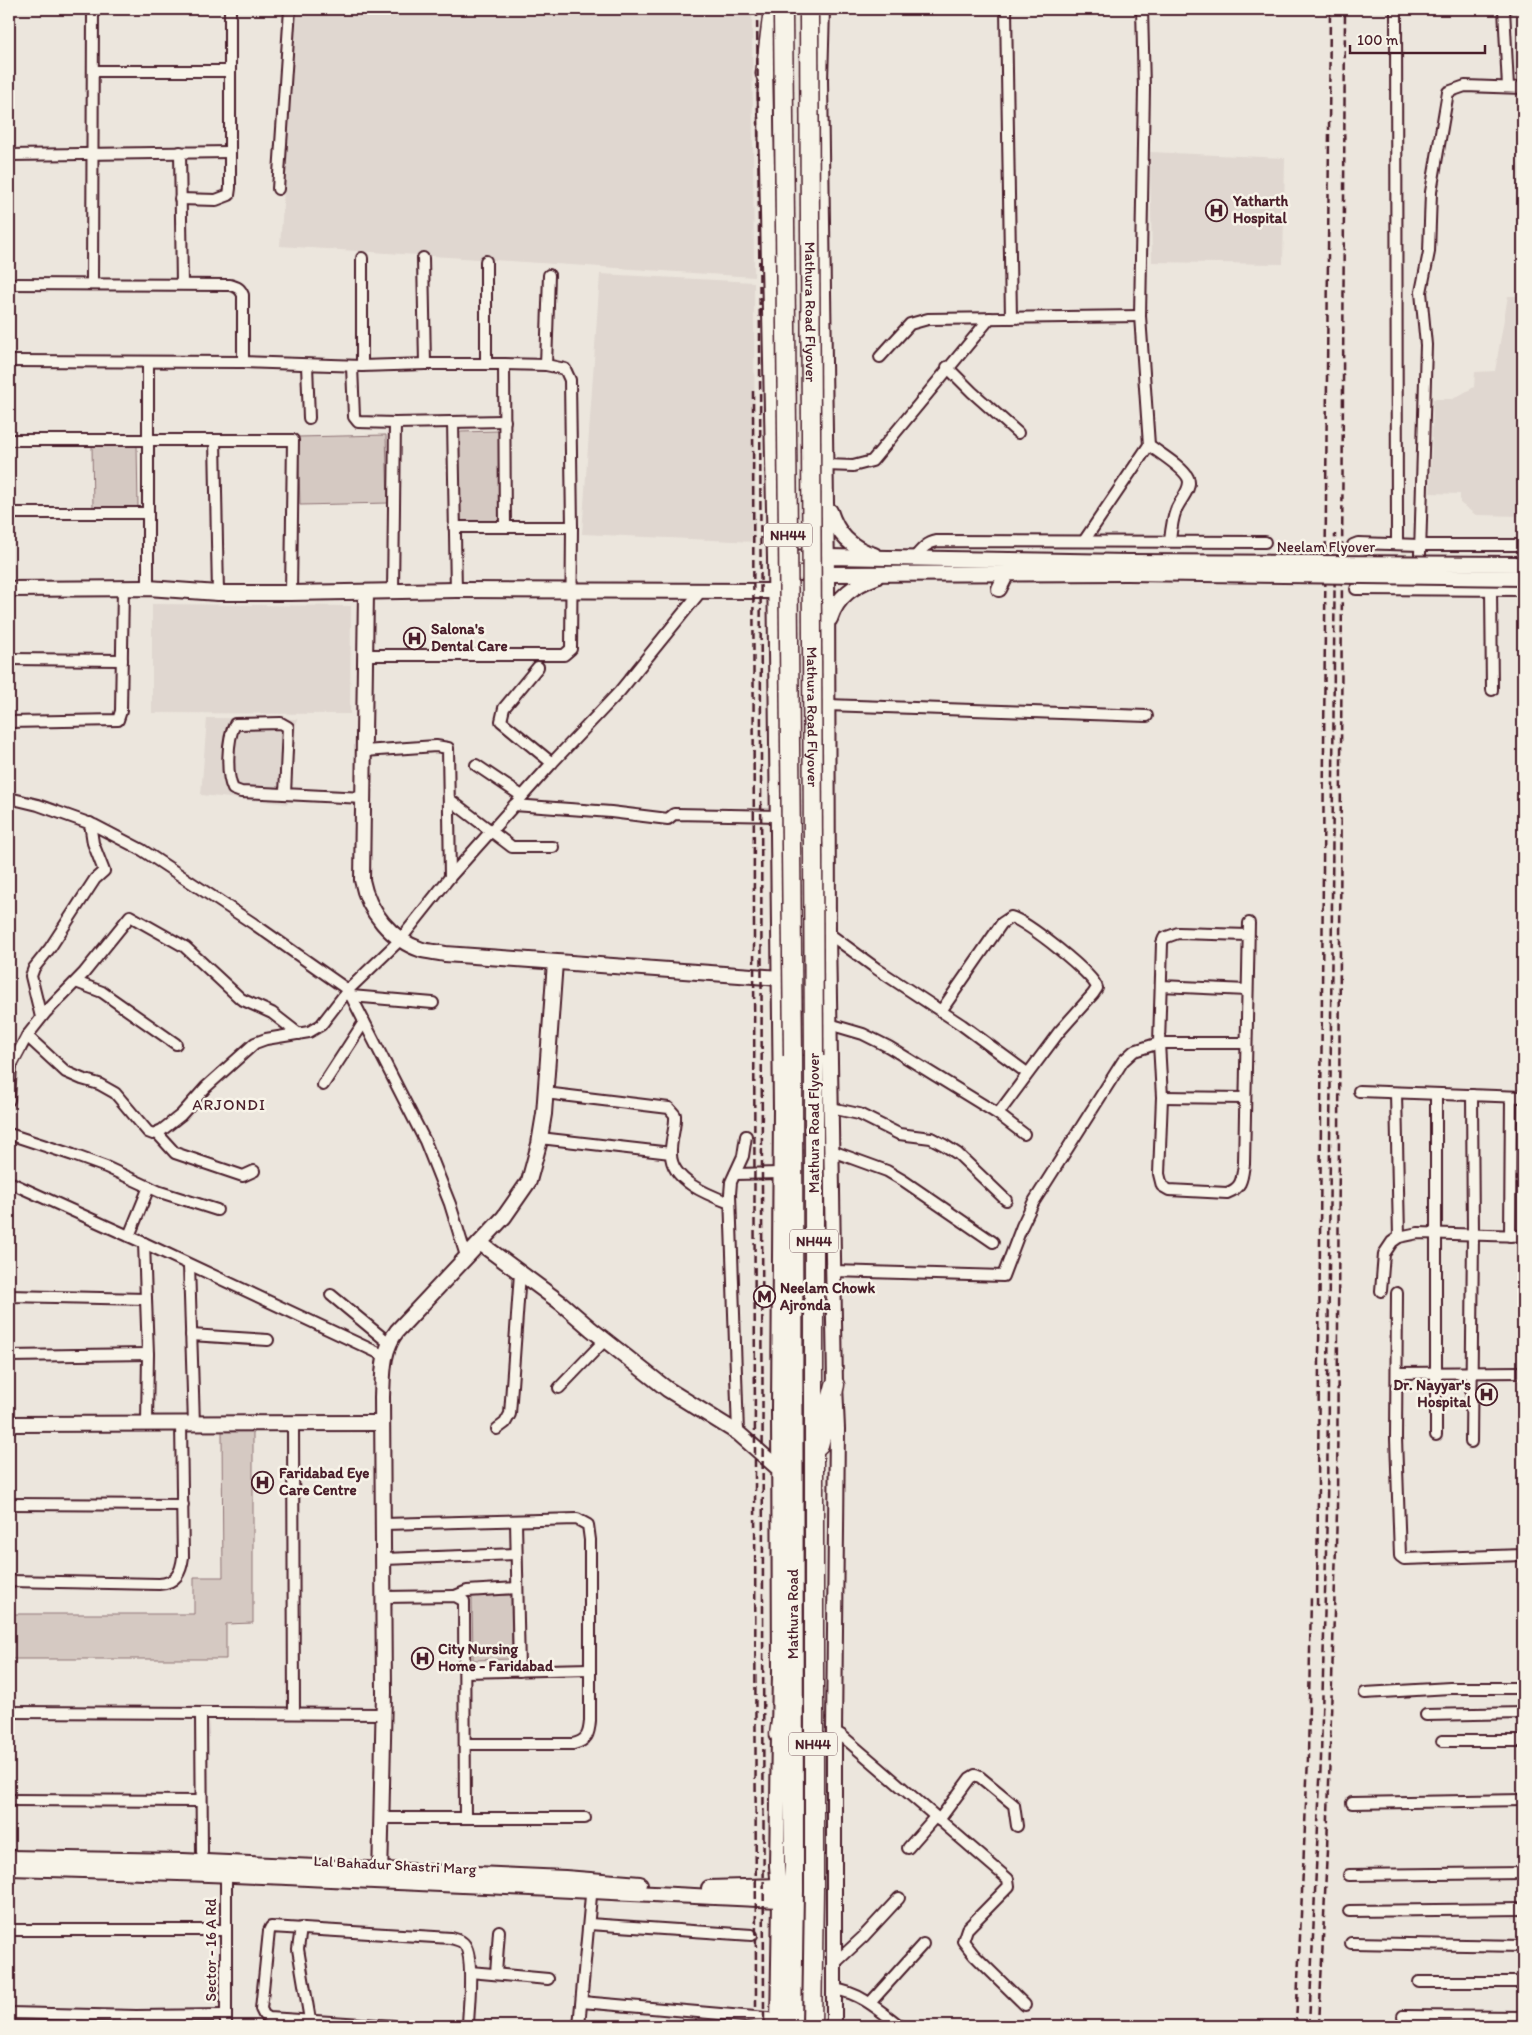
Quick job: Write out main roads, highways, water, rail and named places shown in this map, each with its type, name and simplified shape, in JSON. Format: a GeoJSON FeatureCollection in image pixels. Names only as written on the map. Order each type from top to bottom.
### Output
{"type":"FeatureCollection","features":[{"type":"Feature","properties":{"kind":"highway"},"geometry":{"type":"LineString","coordinates":[[765,74],[780,11]]}},
{"type":"Feature","properties":{"kind":"highway","name":"Mathura Road Flyover"},"geometry":{"type":"LineString","coordinates":[[780,11],[793,1056],[793,1202]]}},
{"type":"Feature","properties":{"kind":"highway","name":"Mathura Road Flyover"},"geometry":{"type":"LineString","coordinates":[[813,11],[814,1427]]}},
{"type":"Feature","properties":{"kind":"highway"},"geometry":{"type":"LineString","coordinates":[[781,1109],[793,1202]]}},
{"type":"Feature","properties":{"kind":"highway","name":"Mathura Road"},"geometry":{"type":"LineString","coordinates":[[783,2024],[794,1891],[793,1202]]}},
{"type":"Feature","properties":{"kind":"highway"},"geometry":{"type":"LineString","coordinates":[[814,1462],[835,1385]]}},
{"type":"Feature","properties":{"kind":"highway","name":"Mathura Road"},"geometry":{"type":"LineString","coordinates":[[812,2026],[814,1891],[814,1427]]}},
{"type":"Feature","properties":{"kind":"highway"},"geometry":{"type":"LineString","coordinates":[[779,1734],[793,1638]]}},
{"type":"Feature","properties":{"kind":"railway"},"geometry":{"type":"LineString","coordinates":[[757,9],[760,336],[764,2026]]}},
{"type":"Feature","properties":{"kind":"railway"},"geometry":{"type":"LineString","coordinates":[[1317,1606],[1330,9]]}},
{"type":"Feature","properties":{"kind":"railway"},"geometry":{"type":"LineString","coordinates":[[1319,2026],[1327,1850],[1337,1512],[1345,9]]}},
{"type":"Feature","properties":{"kind":"railway"},"geometry":{"type":"LineString","coordinates":[[753,391],[756,2009]]}},
{"type":"Feature","properties":{"kind":"railway"},"geometry":{"type":"LineString","coordinates":[[1309,2026],[1321,1758],[1327,1510],[1335,534]]}},
{"type":"Feature","properties":{"kind":"railway"},"geometry":{"type":"LineString","coordinates":[[1296,2026],[1308,1758],[1311,1597]]}},
{"type":"Feature","properties":{"kind":"place","name":"Yatharth Hospital"},"geometry":{"type":"Point","coordinates":[1217,210]}},
{"type":"Feature","properties":{"kind":"place","name":"Salona's Dental Care"},"geometry":{"type":"Point","coordinates":[415,638]}},
{"type":"Feature","properties":{"kind":"place","name":"Neelam Chowk Ajronda"},"geometry":{"type":"Point","coordinates":[764,1297]}},
{"type":"Feature","properties":{"kind":"place","name":"Dr. Nayyar's Hospital"},"geometry":{"type":"Point","coordinates":[1487,1394]}},
{"type":"Feature","properties":{"kind":"place","name":"Faridabad Eye Care Centre"},"geometry":{"type":"Point","coordinates":[263,1482]}},
{"type":"Feature","properties":{"kind":"place","name":"City Nursing Home - Faridabad"},"geometry":{"type":"Point","coordinates":[422,1658]}},
{"type":"Feature","properties":{"kind":"district","name":"ARJONDI"},"geometry":{"type":"Point","coordinates":[229,1104]}}]}
